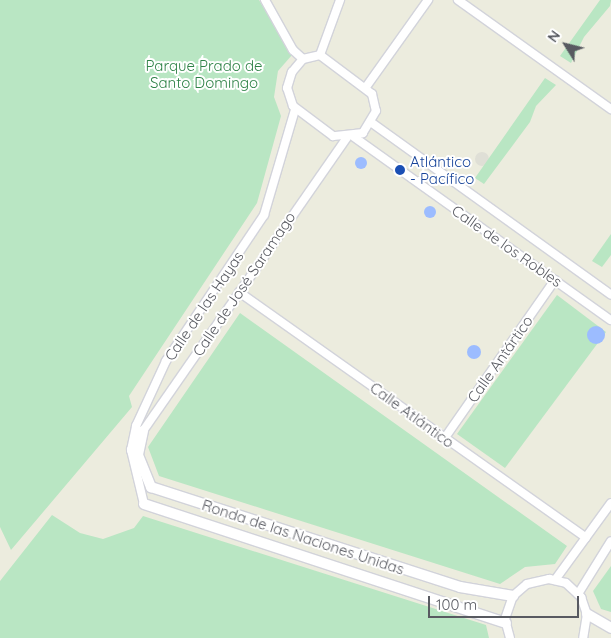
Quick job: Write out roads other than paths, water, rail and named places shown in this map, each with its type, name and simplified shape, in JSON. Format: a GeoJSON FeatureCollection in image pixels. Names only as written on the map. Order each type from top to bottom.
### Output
{"type":"FeatureCollection","features":[{"type":"Feature","properties":{"kind":"street"},"geometry":{"type":"LineString","coordinates":[[266,0],[293,50],[303,59]]}},
{"type":"Feature","properties":{"kind":"street"},"geometry":{"type":"LineString","coordinates":[[320,55],[340,0]]}},
{"type":"Feature","properties":{"kind":"street"},"geometry":{"type":"LineString","coordinates":[[366,87],[428,0]]}},
{"type":"Feature","properties":{"kind":"street"},"geometry":{"type":"LineString","coordinates":[[458,0],[611,109]]}},
{"type":"Feature","properties":{"kind":"street"},"geometry":{"type":"LineString","coordinates":[[320,55],[366,87],[375,101],[372,123],[350,137],[333,136],[295,110],[287,88],[292,72],[303,59],[320,55]]}},
{"type":"Feature","properties":{"kind":"street","name":"Calle de las Hayas"},"geometry":{"type":"LineString","coordinates":[[144,504],[131,450],[136,426],[166,361],[264,215],[295,110]]}},
{"type":"Feature","properties":{"kind":"street","name":"Calle de los Robles"},"geometry":{"type":"LineString","coordinates":[[372,123],[611,295]]}},
{"type":"Feature","properties":{"kind":"street","name":"Calle de los Robles"},"geometry":{"type":"LineString","coordinates":[[350,137],[611,320]]}},
{"type":"Feature","properties":{"kind":"street","name":"Calle de José Saramago"},"geometry":{"type":"LineString","coordinates":[[143,431],[239,292],[350,137]]}},
{"type":"Feature","properties":{"kind":"street","name":"Calle Antártico"},"geometry":{"type":"LineString","coordinates":[[444,438],[555,280]]}},
{"type":"Feature","properties":{"kind":"street","name":"Calle Atlántico"},"geometry":{"type":"LineString","coordinates":[[239,292],[586,538]]}},
{"type":"Feature","properties":{"kind":"street","name":"Ronda de las Naciones Unidas"},"geometry":{"type":"LineString","coordinates":[[143,431],[138,455],[151,487],[460,587],[513,596]]}},
{"type":"Feature","properties":{"kind":"street"},"geometry":{"type":"LineString","coordinates":[[556,580],[611,503]]}},
{"type":"Feature","properties":{"kind":"street","name":"Ronda de las Naciones Unidas"},"geometry":{"type":"LineString","coordinates":[[144,504],[506,623]]}},
{"type":"Feature","properties":{"kind":"street"},"geometry":{"type":"LineString","coordinates":[[578,594],[611,541]]}},
{"type":"Feature","properties":{"kind":"street"},"geometry":{"type":"LineString","coordinates":[[510,638],[506,623],[513,596],[535,580],[556,580],[578,594],[587,614],[584,638]]}},
{"type":"Feature","properties":{"kind":"street"},"geometry":{"type":"LineString","coordinates":[[587,614],[611,628]]}},
{"type":"Feature","properties":{"kind":"water"},"geometry":{"type":"Polygon","coordinates":[[[363,157],[366,158],[366,168],[359,169],[356,168],[355,161],[356,158],[363,157]]]}},
{"type":"Feature","properties":{"kind":"water"},"geometry":{"type":"Polygon","coordinates":[[[428,206],[432,206],[436,212],[432,218],[428,218],[424,214],[424,210],[428,206]]]}},
{"type":"Feature","properties":{"kind":"water"},"geometry":{"type":"Polygon","coordinates":[[[596,326],[602,329],[605,335],[602,341],[596,344],[590,341],[587,335],[590,329],[596,326]]]}},
{"type":"Feature","properties":{"kind":"water"},"geometry":{"type":"Polygon","coordinates":[[[474,345],[479,347],[481,352],[479,357],[474,359],[469,357],[467,352],[469,347],[474,345]]]}},
{"type":"Feature","properties":{"kind":"place","name":"Atlántico - Pacífico"},"geometry":{"type":"Point","coordinates":[400,170]}},
{"type":"Feature","properties":{"kind":"park label","name":"Parque Prado de Santo Domingo"},"geometry":{"type":"Point","coordinates":[204,74]}}]}
